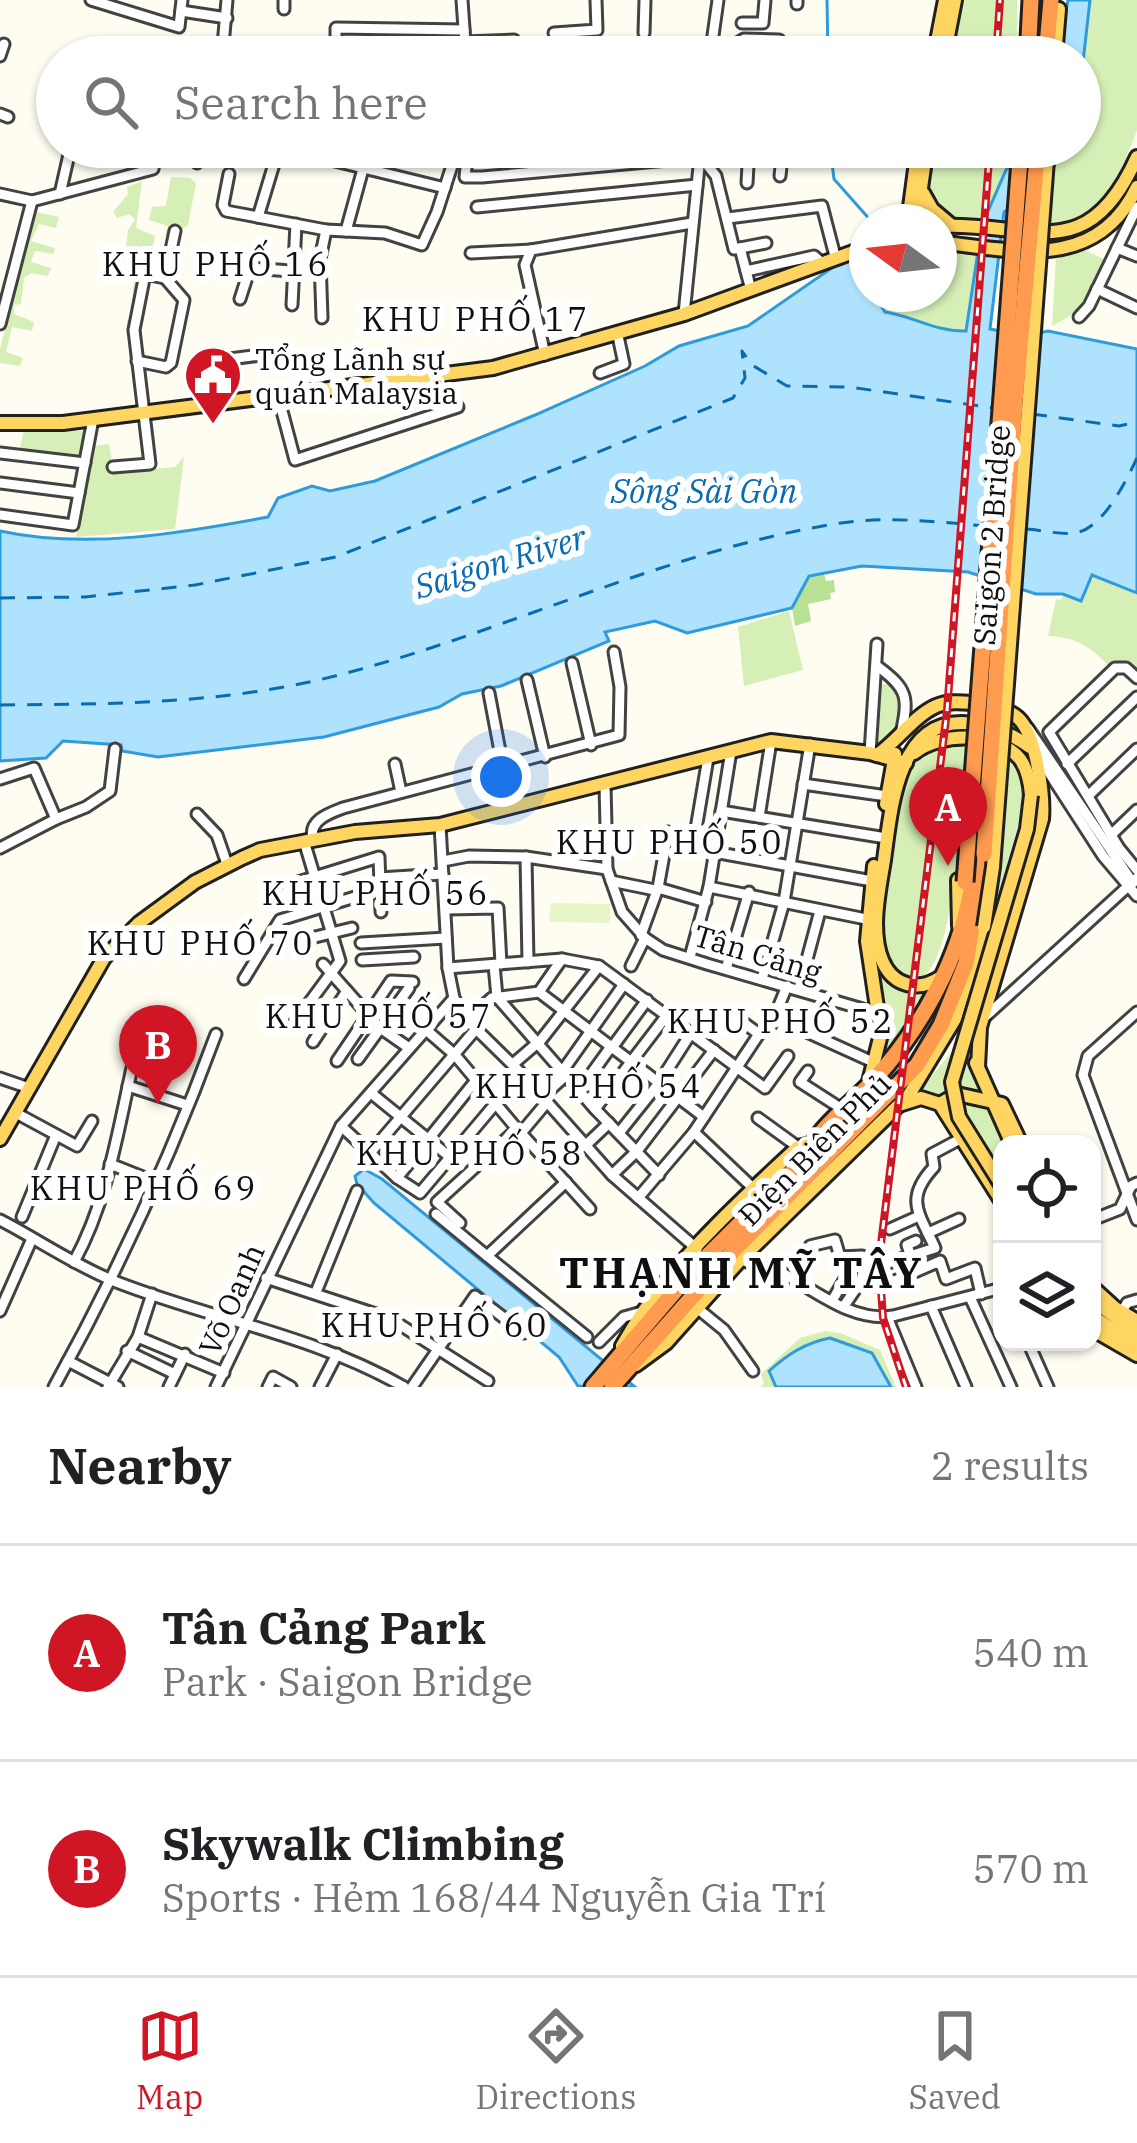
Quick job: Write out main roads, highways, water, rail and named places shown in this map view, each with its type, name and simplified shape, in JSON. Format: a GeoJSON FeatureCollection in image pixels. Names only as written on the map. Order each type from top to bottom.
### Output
{"type":"FeatureCollection","features":[{"type":"Feature","properties":{"kind":"highway"},"geometry":{"type":"LineString","coordinates":[[1030,36],[1044,3]]}},
{"type":"Feature","properties":{"kind":"highway"},"geometry":{"type":"LineString","coordinates":[[1044,3],[1048,36]]}},
{"type":"Feature","properties":{"kind":"highway"},"geometry":{"type":"LineString","coordinates":[[965,881],[1019,168]]}},
{"type":"Feature","properties":{"kind":"highway","name":"Saigon 2 Bridge"},"geometry":{"type":"LineString","coordinates":[[972,928],[984,854],[1006,514],[1036,168]]}},
{"type":"Feature","properties":{"kind":"highway","name":"Điện Biên Phủ"},"geometry":{"type":"LineString","coordinates":[[619,1367],[700,1275],[854,1132],[927,1050],[962,988],[972,928],[965,881]]}},
{"type":"Feature","properties":{"kind":"highway","name":"Điện Biên Phủ"},"geometry":{"type":"LineString","coordinates":[[732,1250],[806,1159],[805,1146],[845,1111],[913,1034],[972,928]]}},
{"type":"Feature","properties":{"kind":"highway"},"geometry":{"type":"LineString","coordinates":[[955,1018],[962,988]]}},
{"type":"Feature","properties":{"kind":"highway"},"geometry":{"type":"LineString","coordinates":[[593,1387],[619,1367]]}},
{"type":"Feature","properties":{"kind":"highway"},"geometry":{"type":"LineString","coordinates":[[612,1387],[619,1367]]}},
{"type":"Feature","properties":{"kind":"main road"},"geometry":{"type":"LineString","coordinates":[[938,36],[945,0]]}},
{"type":"Feature","properties":{"kind":"main road"},"geometry":{"type":"LineString","coordinates":[[948,36],[955,0]]}},
{"type":"Feature","properties":{"kind":"main road"},"geometry":{"type":"LineString","coordinates":[[957,226],[1052,235],[1076,227],[1096,215],[1117,192],[1137,157]]}},
{"type":"Feature","properties":{"kind":"main road"},"geometry":{"type":"LineString","coordinates":[[910,204],[914,168]]}},
{"type":"Feature","properties":{"kind":"main road"},"geometry":{"type":"LineString","coordinates":[[916,204],[923,168]]}},
{"type":"Feature","properties":{"kind":"main road","name":"Saigon 2 Bridge"},"geometry":{"type":"LineString","coordinates":[[972,928],[993,867],[1046,168]]}},
{"type":"Feature","properties":{"kind":"main road"},"geometry":{"type":"LineString","coordinates":[[920,186],[928,204]]}},
{"type":"Feature","properties":{"kind":"main road"},"geometry":{"type":"LineString","coordinates":[[905,204],[909,197]]}},
{"type":"Feature","properties":{"kind":"main road"},"geometry":{"type":"LineString","coordinates":[[957,244],[1046,252],[1084,242],[1121,215],[1136,197]]}},
{"type":"Feature","properties":{"kind":"main road"},"geometry":{"type":"LineString","coordinates":[[0,423],[39,426],[436,379],[618,336],[849,251]]}},
{"type":"Feature","properties":{"kind":"main road"},"geometry":{"type":"LineString","coordinates":[[873,754],[900,739],[923,714],[940,704],[984,704],[1023,722],[1041,786],[1042,819],[993,1004],[977,1041],[978,1067]]}},
{"type":"Feature","properties":{"kind":"main road"},"geometry":{"type":"LineString","coordinates":[[900,762],[923,734],[944,724],[994,728],[1031,748]]}},
{"type":"Feature","properties":{"kind":"main road","name":"Điện Biên Phủ"},"geometry":{"type":"LineString","coordinates":[[866,1089],[879,1048],[880,880],[900,739]]}},
{"type":"Feature","properties":{"kind":"main road"},"geometry":{"type":"LineString","coordinates":[[0,1139],[104,958],[139,922],[227,864],[260,850],[440,825],[771,741],[900,762]]}},
{"type":"Feature","properties":{"kind":"main road"},"geometry":{"type":"LineString","coordinates":[[900,762],[936,741],[992,743],[1022,762],[1031,795],[1027,830],[952,1090],[958,1117],[993,1172]]}},
{"type":"Feature","properties":{"kind":"main road","name":"Điện Biên Phủ"},"geometry":{"type":"LineString","coordinates":[[878,966],[866,919],[887,796],[900,762]]}},
{"type":"Feature","properties":{"kind":"main road","name":"Điện Biên Phủ"},"geometry":{"type":"LineString","coordinates":[[965,881],[972,928]]}},
{"type":"Feature","properties":{"kind":"main road"},"geometry":{"type":"LineString","coordinates":[[878,966],[905,985],[921,986],[942,976]]}},
{"type":"Feature","properties":{"kind":"main road"},"geometry":{"type":"LineString","coordinates":[[962,988],[993,1004]]}},
{"type":"Feature","properties":{"kind":"main road"},"geometry":{"type":"LineString","coordinates":[[955,1018],[995,1102]]}},
{"type":"Feature","properties":{"kind":"main road","name":"Điện Biên Phủ"},"geometry":{"type":"LineString","coordinates":[[619,1367],[666,1343],[697,1308],[732,1250],[895,1110],[927,1070],[955,1018]]}},
{"type":"Feature","properties":{"kind":"main road"},"geometry":{"type":"LineString","coordinates":[[927,1070],[984,1019]]}},
{"type":"Feature","properties":{"kind":"main road"},"geometry":{"type":"LineString","coordinates":[[940,1105],[957,1094],[995,1102],[1007,1108],[1014,1135]]}},
{"type":"Feature","properties":{"kind":"main road"},"geometry":{"type":"LineString","coordinates":[[868,1117],[921,1098],[940,1105],[993,1188]]}},
{"type":"Feature","properties":{"kind":"main road"},"geometry":{"type":"LineString","coordinates":[[853,1150],[854,1132]]}},
{"type":"Feature","properties":{"kind":"main road","name":"Điện Biên Phủ"},"geometry":{"type":"LineString","coordinates":[[619,1367],[642,1312],[754,1189],[805,1146]]}},
{"type":"Feature","properties":{"kind":"main road"},"geometry":{"type":"LineString","coordinates":[[1101,1295],[1137,1321]]}},
{"type":"Feature","properties":{"kind":"main road"},"geometry":{"type":"LineString","coordinates":[[1101,1307],[1137,1333]]}},
{"type":"Feature","properties":{"kind":"main road"},"geometry":{"type":"LineString","coordinates":[[1101,1322],[1137,1345]]}},
{"type":"Feature","properties":{"kind":"main road"},"geometry":{"type":"LineString","coordinates":[[1101,1334],[1137,1354]]}},
{"type":"Feature","properties":{"kind":"water"},"geometry":{"type":"Polygon","coordinates":[[[1068,0],[1090,0],[1086,36],[1062,34],[1068,0]]]}},
{"type":"Feature","properties":{"kind":"water","name":"Sông Sài Gòn"},"geometry":{"type":"Polygon","coordinates":[[[1007,168],[1053,168],[1050,176],[1004,212],[990,329],[1026,336],[1048,331],[1137,349],[1137,593],[1092,575],[1081,601],[1063,594],[1036,594],[968,572],[862,566],[809,576],[792,608],[687,633],[655,621],[605,632],[609,641],[501,686],[324,737],[158,757],[122,751],[121,745],[63,741],[46,758],[0,761],[0,531],[100,539],[268,517],[278,498],[312,486],[330,491],[375,481],[535,415],[679,346],[748,326],[849,260],[849,312],[885,312],[966,331],[982,225],[1007,168]]]}},
{"type":"Feature","properties":{"kind":"water"},"geometry":{"type":"Polygon","coordinates":[[[364,1169],[635,1387],[578,1386],[559,1357],[374,1203],[357,1184],[355,1176],[364,1169]]]}},
{"type":"Feature","properties":{"kind":"water"},"geometry":{"type":"Polygon","coordinates":[[[830,1338],[872,1353],[891,1387],[776,1387],[769,1371],[797,1350],[830,1338]]]}},
{"type":"Feature","properties":{"kind":"waterway"},"geometry":{"type":"LineString","coordinates":[[827,0],[828,36]]}},
{"type":"Feature","properties":{"kind":"waterway"},"geometry":{"type":"LineString","coordinates":[[833,168],[834,179],[856,204]]}},
{"type":"Feature","properties":{"kind":"railway"},"geometry":{"type":"LineString","coordinates":[[997,36],[1000,0]]}},
{"type":"Feature","properties":{"kind":"railway"},"geometry":{"type":"LineString","coordinates":[[906,1387],[883,1318],[879,1260],[947,711],[988,168]]}},
{"type":"Feature","properties":{"kind":"place","name":"Tổng Lãnh sự quán Malaysia"},"geometry":{"type":"Point","coordinates":[213,426]}},
{"type":"Feature","properties":{"kind":"place","name":"Tân Cảng Park"},"geometry":{"type":"Point","coordinates":[948,866]}},
{"type":"Feature","properties":{"kind":"place","name":"Skywalk Climbing"},"geometry":{"type":"Point","coordinates":[158,1104]}},
{"type":"Feature","properties":{"kind":"district","name":"KHU PHỐ 16"},"geometry":{"type":"Point","coordinates":[216,263]}},
{"type":"Feature","properties":{"kind":"district","name":"KHU PHỐ 17"},"geometry":{"type":"Point","coordinates":[476,318]}},
{"type":"Feature","properties":{"kind":"district","name":"KHU PHỐ 50"},"geometry":{"type":"Point","coordinates":[670,841]}},
{"type":"Feature","properties":{"kind":"district","name":"KHU PHỐ 56"},"geometry":{"type":"Point","coordinates":[376,892]}},
{"type":"Feature","properties":{"kind":"district","name":"KHU PHỐ 70"},"geometry":{"type":"Point","coordinates":[201,942]}},
{"type":"Feature","properties":{"kind":"district","name":"KHU PHỐ 57"},"geometry":{"type":"Point","coordinates":[379,1015]}},
{"type":"Feature","properties":{"kind":"district","name":"KHU PHỐ 52"},"geometry":{"type":"Point","coordinates":[781,1020]}},
{"type":"Feature","properties":{"kind":"district","name":"KHU PHỐ 54"},"geometry":{"type":"Point","coordinates":[589,1085]}},
{"type":"Feature","properties":{"kind":"district","name":"KHU PHỐ 58"},"geometry":{"type":"Point","coordinates":[470,1152]}},
{"type":"Feature","properties":{"kind":"district","name":"KHU PHỐ 69"},"geometry":{"type":"Point","coordinates":[144,1187]}},
{"type":"Feature","properties":{"kind":"district","name":"THẠNH MỸ TÂY"},"geometry":{"type":"Point","coordinates":[742,1272]}},
{"type":"Feature","properties":{"kind":"district","name":"KHU PHỐ 60"},"geometry":{"type":"Point","coordinates":[435,1324]}},
{"type":"Feature","properties":{"kind":"water label","name":"Saigon River"},"geometry":{"type":"Point","coordinates":[500,561]}}]}
